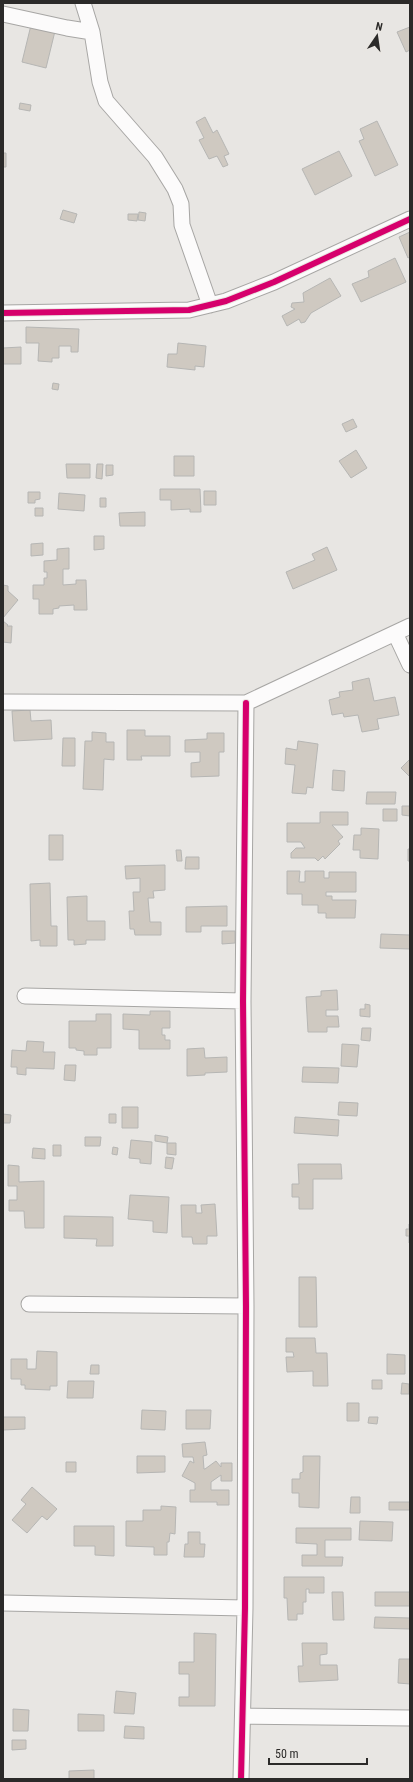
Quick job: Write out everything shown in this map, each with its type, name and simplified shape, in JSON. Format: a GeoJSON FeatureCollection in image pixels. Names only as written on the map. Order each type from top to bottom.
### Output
{"type":"FeatureCollection","features":[{"type":"Feature","properties":{"kind":"street"},"geometry":{"type":"LineString","coordinates":[[84,3],[92,32],[100,82],[106,101],[155,157],[175,189],[181,204],[182,225],[210,305]]}},
{"type":"Feature","properties":{"kind":"street"},"geometry":{"type":"LineString","coordinates":[[3,14],[92,32]]}},
{"type":"Feature","properties":{"kind":"street"},"geometry":{"type":"LineString","coordinates":[[3,313],[189,310],[226,301],[274,282],[410,219]]}},
{"type":"Feature","properties":{"kind":"street"},"geometry":{"type":"LineString","coordinates":[[3,702],[246,703],[410,626]]}},
{"type":"Feature","properties":{"kind":"street"},"geometry":{"type":"LineString","coordinates":[[394,633],[410,665]]}},
{"type":"Feature","properties":{"kind":"street"},"geometry":{"type":"LineString","coordinates":[[241,1779],[245,1608],[246,1306],[243,1001],[246,703]]}},
{"type":"Feature","properties":{"kind":"street"},"geometry":{"type":"LineString","coordinates":[[25,996],[243,1001]]}},
{"type":"Feature","properties":{"kind":"street"},"geometry":{"type":"LineString","coordinates":[[29,1304],[246,1306]]}},
{"type":"Feature","properties":{"kind":"street"},"geometry":{"type":"LineString","coordinates":[[3,1603],[245,1608]]}},
{"type":"Feature","properties":{"kind":"street"},"geometry":{"type":"LineString","coordinates":[[243,1716],[410,1718]]}},
{"type":"Feature","properties":{"kind":"building"},"geometry":{"type":"Polygon","coordinates":[[[32,21],[56,27],[46,68],[22,62],[32,21]]]}},
{"type":"Feature","properties":{"kind":"building"},"geometry":{"type":"Polygon","coordinates":[[[410,27],[410,50],[406,52],[397,32],[410,27]]]}},
{"type":"Feature","properties":{"kind":"building"},"geometry":{"type":"Polygon","coordinates":[[[20,103],[31,105],[30,111],[19,109],[20,103]]]}},
{"type":"Feature","properties":{"kind":"building"},"geometry":{"type":"Polygon","coordinates":[[[205,117],[213,133],[217,130],[229,154],[224,156],[228,165],[223,167],[217,156],[209,159],[199,140],[204,138],[196,122],[205,117]]]}},
{"type":"Feature","properties":{"kind":"building"},"geometry":{"type":"Polygon","coordinates":[[[377,121],[398,165],[375,176],[359,141],[364,139],[360,129],[377,121]]]}},
{"type":"Feature","properties":{"kind":"building"},"geometry":{"type":"Polygon","coordinates":[[[339,151],[352,176],[315,195],[302,169],[339,151]]]}},
{"type":"Feature","properties":{"kind":"building"},"geometry":{"type":"Polygon","coordinates":[[[3,153],[6,153],[6,167],[3,167],[3,153]]]}},
{"type":"Feature","properties":{"kind":"building"},"geometry":{"type":"Polygon","coordinates":[[[63,210],[77,214],[74,223],[60,219],[63,210]]]}},
{"type":"Feature","properties":{"kind":"building"},"geometry":{"type":"Polygon","coordinates":[[[139,212],[146,213],[145,221],[138,220],[139,212]]]}},
{"type":"Feature","properties":{"kind":"building"},"geometry":{"type":"Polygon","coordinates":[[[128,214],[138,214],[137,221],[128,220],[128,214]]]}},
{"type":"Feature","properties":{"kind":"building"},"geometry":{"type":"Polygon","coordinates":[[[410,232],[410,257],[408,258],[399,237],[410,232]]]}},
{"type":"Feature","properties":{"kind":"building"},"geometry":{"type":"Polygon","coordinates":[[[395,258],[406,282],[361,302],[352,284],[369,277],[368,271],[395,258]]]}},
{"type":"Feature","properties":{"kind":"building"},"geometry":{"type":"Polygon","coordinates":[[[330,278],[341,296],[311,313],[305,322],[301,323],[299,319],[287,326],[282,316],[295,309],[291,307],[292,303],[304,302],[303,293],[330,278]]]}},
{"type":"Feature","properties":{"kind":"building"},"geometry":{"type":"Polygon","coordinates":[[[26,327],[79,329],[78,352],[71,352],[71,346],[59,346],[59,358],[52,358],[52,362],[38,361],[39,343],[26,343],[26,327]]]}},
{"type":"Feature","properties":{"kind":"building"},"geometry":{"type":"Polygon","coordinates":[[[178,343],[206,346],[204,367],[195,366],[195,370],[167,367],[168,354],[177,354],[178,343]]]}},
{"type":"Feature","properties":{"kind":"building"},"geometry":{"type":"Polygon","coordinates":[[[21,347],[21,364],[3,364],[3,348],[21,347]]]}},
{"type":"Feature","properties":{"kind":"building"},"geometry":{"type":"Polygon","coordinates":[[[53,383],[59,384],[58,390],[52,389],[53,383]]]}},
{"type":"Feature","properties":{"kind":"building"},"geometry":{"type":"Polygon","coordinates":[[[353,419],[357,427],[346,432],[342,424],[353,419]]]}},
{"type":"Feature","properties":{"kind":"building"},"geometry":{"type":"Polygon","coordinates":[[[356,450],[367,468],[351,478],[339,461],[356,450]]]}},
{"type":"Feature","properties":{"kind":"building"},"geometry":{"type":"Polygon","coordinates":[[[174,456],[194,456],[194,476],[174,476],[174,456]]]}},
{"type":"Feature","properties":{"kind":"building"},"geometry":{"type":"Polygon","coordinates":[[[66,464],[90,464],[90,478],[67,478],[66,464]]]}},
{"type":"Feature","properties":{"kind":"building"},"geometry":{"type":"Polygon","coordinates":[[[97,464],[103,464],[102,479],[96,478],[97,464]]]}},
{"type":"Feature","properties":{"kind":"building"},"geometry":{"type":"Polygon","coordinates":[[[106,465],[113,465],[113,475],[106,476],[106,465]]]}},
{"type":"Feature","properties":{"kind":"building"},"geometry":{"type":"Polygon","coordinates":[[[160,489],[200,489],[201,512],[190,512],[190,509],[171,510],[171,500],[160,500],[160,489]]]}},
{"type":"Feature","properties":{"kind":"building"},"geometry":{"type":"Polygon","coordinates":[[[204,491],[216,491],[216,505],[204,505],[204,491]]]}},
{"type":"Feature","properties":{"kind":"building"},"geometry":{"type":"Polygon","coordinates":[[[28,492],[40,492],[40,499],[35,500],[35,503],[28,503],[28,492]]]}},
{"type":"Feature","properties":{"kind":"building"},"geometry":{"type":"Polygon","coordinates":[[[59,493],[85,495],[84,511],[58,509],[59,493]]]}},
{"type":"Feature","properties":{"kind":"building"},"geometry":{"type":"Polygon","coordinates":[[[100,498],[106,498],[106,507],[100,507],[100,498]]]}},
{"type":"Feature","properties":{"kind":"building"},"geometry":{"type":"Polygon","coordinates":[[[35,508],[43,508],[43,516],[35,516],[35,508]]]}},
{"type":"Feature","properties":{"kind":"building"},"geometry":{"type":"Polygon","coordinates":[[[145,512],[145,526],[120,526],[119,513],[145,512]]]}},
{"type":"Feature","properties":{"kind":"building"},"geometry":{"type":"Polygon","coordinates":[[[94,536],[104,536],[104,549],[94,550],[94,536]]]}},
{"type":"Feature","properties":{"kind":"building"},"geometry":{"type":"Polygon","coordinates":[[[43,543],[43,555],[31,556],[31,544],[43,543]]]}},
{"type":"Feature","properties":{"kind":"building"},"geometry":{"type":"Polygon","coordinates":[[[327,547],[337,570],[293,589],[286,572],[315,560],[312,554],[327,547]]]}},
{"type":"Feature","properties":{"kind":"building"},"geometry":{"type":"Polygon","coordinates":[[[69,548],[69,569],[63,569],[63,585],[76,584],[76,580],[86,580],[87,610],[74,610],[74,605],[59,606],[59,608],[53,609],[53,614],[39,614],[39,599],[33,599],[33,585],[44,585],[44,578],[47,578],[47,572],[44,572],[44,561],[57,560],[57,549],[69,548]]]}},
{"type":"Feature","properties":{"kind":"building"},"geometry":{"type":"Polygon","coordinates":[[[3,585],[8,586],[8,591],[18,600],[3,618],[3,585]]]}},
{"type":"Feature","properties":{"kind":"building"},"geometry":{"type":"Polygon","coordinates":[[[3,621],[8,625],[7,626],[12,626],[11,643],[3,642],[3,621]]]}},
{"type":"Feature","properties":{"kind":"building"},"geometry":{"type":"Polygon","coordinates":[[[369,678],[374,701],[395,697],[399,715],[377,719],[379,729],[362,732],[358,715],[344,717],[343,713],[332,715],[329,700],[340,697],[339,692],[353,690],[352,682],[369,678]]]}},
{"type":"Feature","properties":{"kind":"building"},"geometry":{"type":"Polygon","coordinates":[[[30,710],[31,721],[51,720],[52,739],[14,741],[12,711],[30,710]]]}},
{"type":"Feature","properties":{"kind":"building"},"geometry":{"type":"Polygon","coordinates":[[[127,730],[145,730],[145,736],[170,736],[170,756],[141,756],[142,760],[127,760],[127,730]]]}},
{"type":"Feature","properties":{"kind":"building"},"geometry":{"type":"Polygon","coordinates":[[[92,732],[106,733],[106,742],[114,742],[114,760],[104,759],[103,790],[83,789],[85,741],[92,741],[92,732]]]}},
{"type":"Feature","properties":{"kind":"building"},"geometry":{"type":"Polygon","coordinates":[[[207,733],[224,733],[224,752],[219,752],[219,776],[191,777],[191,763],[200,762],[200,752],[185,752],[185,740],[207,739],[207,733]]]}},
{"type":"Feature","properties":{"kind":"building"},"geometry":{"type":"Polygon","coordinates":[[[63,738],[75,738],[75,766],[62,766],[63,738]]]}},
{"type":"Feature","properties":{"kind":"building"},"geometry":{"type":"Polygon","coordinates":[[[298,741],[318,744],[313,788],[307,787],[306,794],[292,793],[295,765],[285,764],[286,748],[297,750],[298,741]]]}},
{"type":"Feature","properties":{"kind":"building"},"geometry":{"type":"Polygon","coordinates":[[[410,759],[410,777],[401,768],[410,759]]]}},
{"type":"Feature","properties":{"kind":"building"},"geometry":{"type":"Polygon","coordinates":[[[333,770],[345,771],[344,791],[332,790],[333,770]]]}},
{"type":"Feature","properties":{"kind":"building"},"geometry":{"type":"Polygon","coordinates":[[[367,792],[396,792],[395,804],[366,804],[367,792]]]}},
{"type":"Feature","properties":{"kind":"building"},"geometry":{"type":"Polygon","coordinates":[[[402,806],[410,806],[410,816],[402,815],[402,806]]]}},
{"type":"Feature","properties":{"kind":"building"},"geometry":{"type":"Polygon","coordinates":[[[383,809],[397,809],[397,821],[383,821],[383,809]]]}},
{"type":"Feature","properties":{"kind":"building"},"geometry":{"type":"Polygon","coordinates":[[[320,812],[348,812],[348,825],[332,825],[343,837],[338,841],[340,844],[325,859],[323,856],[318,861],[315,858],[291,858],[291,853],[296,848],[305,848],[301,842],[287,842],[287,823],[320,823],[320,812]]]}},
{"type":"Feature","properties":{"kind":"building"},"geometry":{"type":"Polygon","coordinates":[[[361,828],[379,829],[378,859],[360,858],[360,850],[353,850],[354,835],[361,835],[361,828]]]}},
{"type":"Feature","properties":{"kind":"building"},"geometry":{"type":"Polygon","coordinates":[[[49,835],[63,835],[63,860],[49,860],[49,835]]]}},
{"type":"Feature","properties":{"kind":"building"},"geometry":{"type":"Polygon","coordinates":[[[408,849],[410,849],[410,861],[408,861],[408,849]]]}},
{"type":"Feature","properties":{"kind":"building"},"geometry":{"type":"Polygon","coordinates":[[[176,850],[181,850],[182,861],[177,861],[176,850]]]}},
{"type":"Feature","properties":{"kind":"building"},"geometry":{"type":"Polygon","coordinates":[[[186,857],[199,857],[199,869],[185,869],[186,857]]]}},
{"type":"Feature","properties":{"kind":"building"},"geometry":{"type":"Polygon","coordinates":[[[165,865],[165,890],[153,891],[154,898],[148,898],[150,922],[161,922],[161,935],[135,935],[134,929],[130,929],[129,911],[134,911],[133,892],[140,892],[140,878],[126,879],[125,866],[165,865]]]}},
{"type":"Feature","properties":{"kind":"building"},"geometry":{"type":"Polygon","coordinates":[[[287,871],[300,871],[299,882],[305,882],[305,871],[324,871],[324,878],[329,878],[329,872],[356,872],[356,892],[326,892],[326,896],[332,896],[332,900],[356,900],[355,918],[326,918],[326,913],[318,913],[318,905],[302,905],[302,894],[287,894],[287,871]]]}},
{"type":"Feature","properties":{"kind":"building"},"geometry":{"type":"Polygon","coordinates":[[[50,883],[51,926],[57,926],[57,946],[40,946],[40,940],[31,941],[30,884],[50,883]]]}},
{"type":"Feature","properties":{"kind":"building"},"geometry":{"type":"Polygon","coordinates":[[[87,896],[87,921],[105,921],[105,940],[86,940],[86,944],[74,945],[74,940],[68,940],[67,897],[87,896]]]}},
{"type":"Feature","properties":{"kind":"building"},"geometry":{"type":"Polygon","coordinates":[[[227,906],[227,926],[201,926],[201,932],[186,932],[186,907],[227,906]]]}},
{"type":"Feature","properties":{"kind":"building"},"geometry":{"type":"Polygon","coordinates":[[[222,931],[235,931],[235,943],[222,944],[222,931]]]}},
{"type":"Feature","properties":{"kind":"building"},"geometry":{"type":"Polygon","coordinates":[[[381,934],[410,935],[410,949],[380,948],[381,934]]]}},
{"type":"Feature","properties":{"kind":"building"},"geometry":{"type":"Polygon","coordinates":[[[337,990],[338,1010],[326,1010],[326,1016],[338,1016],[339,1027],[327,1027],[327,1032],[308,1032],[306,997],[321,996],[321,991],[337,990]]]}},
{"type":"Feature","properties":{"kind":"building"},"geometry":{"type":"Polygon","coordinates":[[[365,1004],[370,1005],[370,1017],[360,1016],[360,1009],[365,1009],[365,1004]]]}},
{"type":"Feature","properties":{"kind":"building"},"geometry":{"type":"Polygon","coordinates":[[[150,1011],[170,1011],[170,1028],[162,1028],[162,1035],[165,1035],[165,1040],[170,1040],[170,1049],[139,1049],[139,1030],[123,1029],[123,1014],[150,1015],[150,1011]]]}},
{"type":"Feature","properties":{"kind":"building"},"geometry":{"type":"Polygon","coordinates":[[[96,1014],[111,1014],[111,1048],[97,1048],[97,1055],[84,1055],[84,1051],[76,1050],[76,1048],[69,1048],[69,1021],[96,1021],[96,1014]]]}},
{"type":"Feature","properties":{"kind":"building"},"geometry":{"type":"Polygon","coordinates":[[[362,1028],[371,1028],[370,1041],[361,1040],[362,1028]]]}},
{"type":"Feature","properties":{"kind":"building"},"geometry":{"type":"Polygon","coordinates":[[[27,1041],[44,1042],[43,1052],[55,1052],[54,1069],[26,1068],[26,1075],[17,1074],[17,1067],[11,1067],[12,1050],[26,1051],[27,1041]]]}},
{"type":"Feature","properties":{"kind":"building"},"geometry":{"type":"Polygon","coordinates":[[[342,1044],[359,1045],[357,1067],[341,1066],[342,1044]]]}},
{"type":"Feature","properties":{"kind":"building"},"geometry":{"type":"Polygon","coordinates":[[[204,1048],[205,1058],[227,1057],[227,1072],[187,1076],[187,1049],[204,1048]]]}},
{"type":"Feature","properties":{"kind":"building"},"geometry":{"type":"Polygon","coordinates":[[[65,1065],[76,1065],[75,1081],[64,1080],[65,1065]]]}},
{"type":"Feature","properties":{"kind":"building"},"geometry":{"type":"Polygon","coordinates":[[[303,1067],[339,1068],[338,1083],[302,1082],[303,1067]]]}},
{"type":"Feature","properties":{"kind":"building"},"geometry":{"type":"Polygon","coordinates":[[[339,1102],[358,1103],[357,1116],[338,1115],[339,1102]]]}},
{"type":"Feature","properties":{"kind":"building"},"geometry":{"type":"Polygon","coordinates":[[[122,1107],[138,1107],[138,1128],[122,1128],[122,1107]]]}},
{"type":"Feature","properties":{"kind":"building"},"geometry":{"type":"Polygon","coordinates":[[[3,1114],[11,1115],[10,1123],[3,1123],[3,1114]]]}},
{"type":"Feature","properties":{"kind":"building"},"geometry":{"type":"Polygon","coordinates":[[[109,1114],[116,1114],[116,1123],[109,1123],[109,1114]]]}},
{"type":"Feature","properties":{"kind":"building"},"geometry":{"type":"Polygon","coordinates":[[[295,1117],[339,1120],[338,1136],[294,1133],[295,1117]]]}},
{"type":"Feature","properties":{"kind":"building"},"geometry":{"type":"Polygon","coordinates":[[[155,1135],[168,1137],[167,1143],[155,1141],[155,1135]]]}},
{"type":"Feature","properties":{"kind":"building"},"geometry":{"type":"Polygon","coordinates":[[[85,1137],[101,1137],[100,1146],[85,1146],[85,1137]]]}},
{"type":"Feature","properties":{"kind":"building"},"geometry":{"type":"Polygon","coordinates":[[[131,1140],[152,1142],[151,1164],[140,1163],[140,1159],[129,1158],[131,1140]]]}},
{"type":"Feature","properties":{"kind":"building"},"geometry":{"type":"Polygon","coordinates":[[[167,1143],[176,1143],[176,1155],[167,1154],[167,1143]]]}},
{"type":"Feature","properties":{"kind":"building"},"geometry":{"type":"Polygon","coordinates":[[[53,1145],[61,1145],[61,1156],[53,1156],[53,1145]]]}},
{"type":"Feature","properties":{"kind":"building"},"geometry":{"type":"Polygon","coordinates":[[[113,1147],[118,1148],[117,1155],[112,1154],[113,1147]]]}},
{"type":"Feature","properties":{"kind":"building"},"geometry":{"type":"Polygon","coordinates":[[[33,1148],[45,1149],[45,1159],[32,1158],[33,1148]]]}},
{"type":"Feature","properties":{"kind":"building"},"geometry":{"type":"Polygon","coordinates":[[[166,1157],[174,1158],[172,1169],[165,1168],[166,1157]]]}},
{"type":"Feature","properties":{"kind":"building"},"geometry":{"type":"Polygon","coordinates":[[[298,1164],[341,1164],[342,1179],[313,1179],[313,1209],[299,1209],[299,1197],[292,1197],[292,1184],[299,1184],[298,1164]]]}},
{"type":"Feature","properties":{"kind":"building"},"geometry":{"type":"Polygon","coordinates":[[[8,1165],[19,1166],[19,1182],[44,1181],[44,1228],[25,1228],[24,1211],[9,1211],[9,1200],[17,1200],[17,1186],[8,1186],[8,1165]]]}},
{"type":"Feature","properties":{"kind":"building"},"geometry":{"type":"Polygon","coordinates":[[[130,1195],[169,1197],[167,1233],[153,1232],[153,1221],[128,1219],[130,1195]]]}},
{"type":"Feature","properties":{"kind":"building"},"geometry":{"type":"Polygon","coordinates":[[[215,1204],[217,1236],[207,1236],[207,1244],[193,1244],[192,1237],[182,1237],[181,1205],[196,1205],[196,1213],[202,1213],[201,1205],[215,1204]]]}},
{"type":"Feature","properties":{"kind":"building"},"geometry":{"type":"Polygon","coordinates":[[[64,1216],[113,1217],[113,1246],[96,1246],[97,1239],[64,1238],[64,1216]]]}},
{"type":"Feature","properties":{"kind":"building"},"geometry":{"type":"Polygon","coordinates":[[[409,1224],[410,1243],[409,1236],[406,1236],[406,1229],[409,1229],[409,1224]]]}},
{"type":"Feature","properties":{"kind":"building"},"geometry":{"type":"Polygon","coordinates":[[[299,1277],[316,1277],[317,1327],[299,1327],[299,1277]]]}},
{"type":"Feature","properties":{"kind":"building"},"geometry":{"type":"Polygon","coordinates":[[[286,1338],[315,1338],[316,1353],[327,1353],[328,1386],[313,1386],[313,1371],[287,1372],[286,1357],[294,1357],[293,1352],[286,1352],[286,1338]]]}},
{"type":"Feature","properties":{"kind":"building"},"geometry":{"type":"Polygon","coordinates":[[[37,1351],[57,1352],[57,1386],[50,1386],[50,1390],[25,1389],[25,1385],[21,1385],[21,1379],[11,1379],[11,1359],[27,1359],[27,1369],[36,1369],[37,1351]]]}},
{"type":"Feature","properties":{"kind":"building"},"geometry":{"type":"Polygon","coordinates":[[[387,1354],[405,1355],[405,1374],[387,1374],[387,1354]]]}},
{"type":"Feature","properties":{"kind":"building"},"geometry":{"type":"Polygon","coordinates":[[[91,1365],[99,1365],[99,1374],[90,1374],[91,1365]]]}},
{"type":"Feature","properties":{"kind":"building"},"geometry":{"type":"Polygon","coordinates":[[[372,1380],[382,1380],[382,1389],[372,1389],[372,1380]]]}},
{"type":"Feature","properties":{"kind":"building"},"geometry":{"type":"Polygon","coordinates":[[[68,1381],[94,1381],[93,1398],[67,1398],[68,1381]]]}},
{"type":"Feature","properties":{"kind":"building"},"geometry":{"type":"Polygon","coordinates":[[[402,1383],[409,1384],[409,1394],[401,1394],[402,1383]]]}},
{"type":"Feature","properties":{"kind":"building"},"geometry":{"type":"Polygon","coordinates":[[[347,1403],[359,1403],[359,1421],[347,1421],[347,1403]]]}},
{"type":"Feature","properties":{"kind":"building"},"geometry":{"type":"Polygon","coordinates":[[[142,1410],[166,1411],[165,1430],[141,1429],[142,1410]]]}},
{"type":"Feature","properties":{"kind":"building"},"geometry":{"type":"Polygon","coordinates":[[[186,1410],[211,1410],[210,1429],[186,1429],[186,1410]]]}},
{"type":"Feature","properties":{"kind":"building"},"geometry":{"type":"Polygon","coordinates":[[[3,1417],[25,1417],[25,1429],[3,1430],[3,1417]]]}},
{"type":"Feature","properties":{"kind":"building"},"geometry":{"type":"Polygon","coordinates":[[[369,1417],[378,1417],[377,1424],[368,1423],[369,1417]]]}},
{"type":"Feature","properties":{"kind":"building"},"geometry":{"type":"Polygon","coordinates":[[[205,1442],[207,1455],[203,1456],[204,1469],[216,1461],[221,1467],[221,1463],[232,1463],[232,1481],[221,1481],[221,1475],[211,1482],[211,1490],[229,1490],[229,1505],[217,1505],[217,1502],[190,1502],[190,1490],[195,1490],[195,1483],[182,1476],[190,1461],[194,1463],[193,1457],[183,1457],[182,1444],[205,1442]]]}},
{"type":"Feature","properties":{"kind":"building"},"geometry":{"type":"Polygon","coordinates":[[[137,1456],[165,1456],[165,1472],[137,1473],[137,1456]]]}},
{"type":"Feature","properties":{"kind":"building"},"geometry":{"type":"Polygon","coordinates":[[[303,1456],[320,1456],[319,1508],[299,1507],[299,1493],[292,1493],[292,1479],[300,1479],[300,1473],[303,1472],[303,1456]]]}},
{"type":"Feature","properties":{"kind":"building"},"geometry":{"type":"Polygon","coordinates":[[[66,1462],[76,1462],[76,1472],[66,1472],[66,1462]]]}},
{"type":"Feature","properties":{"kind":"building"},"geometry":{"type":"Polygon","coordinates":[[[32,1487],[57,1509],[47,1520],[42,1516],[27,1533],[12,1520],[26,1504],[21,1500],[32,1487]]]}},
{"type":"Feature","properties":{"kind":"building"},"geometry":{"type":"Polygon","coordinates":[[[351,1497],[360,1497],[360,1513],[350,1513],[351,1497]]]}},
{"type":"Feature","properties":{"kind":"building"},"geometry":{"type":"Polygon","coordinates":[[[389,1502],[410,1502],[410,1510],[389,1510],[389,1502]]]}},
{"type":"Feature","properties":{"kind":"building"},"geometry":{"type":"Polygon","coordinates":[[[161,1506],[176,1507],[175,1534],[170,1533],[169,1542],[167,1542],[167,1555],[154,1555],[154,1547],[126,1546],[126,1521],[143,1521],[143,1510],[161,1510],[161,1506]]]}},
{"type":"Feature","properties":{"kind":"building"},"geometry":{"type":"Polygon","coordinates":[[[360,1521],[393,1522],[392,1541],[359,1540],[360,1521]]]}},
{"type":"Feature","properties":{"kind":"building"},"geometry":{"type":"Polygon","coordinates":[[[74,1526],[114,1526],[114,1556],[95,1555],[95,1546],[74,1546],[74,1526]]]}},
{"type":"Feature","properties":{"kind":"building"},"geometry":{"type":"Polygon","coordinates":[[[296,1528],[351,1528],[351,1540],[325,1540],[325,1557],[343,1557],[342,1566],[302,1566],[302,1555],[317,1555],[317,1544],[296,1543],[296,1528]]]}},
{"type":"Feature","properties":{"kind":"building"},"geometry":{"type":"Polygon","coordinates":[[[188,1532],[200,1532],[200,1544],[205,1544],[204,1557],[184,1557],[185,1544],[188,1544],[188,1532]]]}},
{"type":"Feature","properties":{"kind":"building"},"geometry":{"type":"Polygon","coordinates":[[[284,1577],[324,1577],[324,1593],[309,1593],[309,1589],[306,1589],[306,1602],[303,1602],[303,1614],[297,1614],[297,1620],[288,1620],[287,1598],[284,1598],[284,1577]]]}},
{"type":"Feature","properties":{"kind":"building"},"geometry":{"type":"Polygon","coordinates":[[[332,1592],[343,1592],[344,1620],[333,1620],[332,1592]]]}},
{"type":"Feature","properties":{"kind":"building"},"geometry":{"type":"Polygon","coordinates":[[[375,1592],[410,1592],[410,1606],[375,1606],[375,1592]]]}},
{"type":"Feature","properties":{"kind":"building"},"geometry":{"type":"Polygon","coordinates":[[[375,1617],[410,1618],[410,1629],[374,1628],[375,1617]]]}},
{"type":"Feature","properties":{"kind":"building"},"geometry":{"type":"Polygon","coordinates":[[[194,1633],[216,1634],[215,1706],[179,1706],[179,1697],[189,1697],[189,1674],[179,1674],[179,1662],[194,1662],[194,1633]]]}},
{"type":"Feature","properties":{"kind":"building"},"geometry":{"type":"Polygon","coordinates":[[[302,1643],[327,1643],[327,1654],[320,1655],[320,1665],[337,1665],[338,1680],[299,1682],[298,1666],[303,1666],[302,1643]]]}},
{"type":"Feature","properties":{"kind":"building"},"geometry":{"type":"Polygon","coordinates":[[[399,1659],[410,1659],[410,1684],[398,1683],[399,1659]]]}},
{"type":"Feature","properties":{"kind":"building"},"geometry":{"type":"Polygon","coordinates":[[[116,1691],[136,1693],[134,1714],[114,1713],[116,1691]]]}},
{"type":"Feature","properties":{"kind":"building"},"geometry":{"type":"Polygon","coordinates":[[[13,1709],[29,1710],[28,1731],[13,1731],[13,1709]]]}},
{"type":"Feature","properties":{"kind":"building"},"geometry":{"type":"Polygon","coordinates":[[[78,1714],[104,1715],[104,1731],[78,1731],[78,1714]]]}},
{"type":"Feature","properties":{"kind":"building"},"geometry":{"type":"Polygon","coordinates":[[[125,1726],[144,1727],[144,1739],[124,1738],[125,1726]]]}},
{"type":"Feature","properties":{"kind":"building"},"geometry":{"type":"Polygon","coordinates":[[[12,1740],[26,1740],[26,1749],[12,1750],[12,1740]]]}},
{"type":"Feature","properties":{"kind":"building"},"geometry":{"type":"Polygon","coordinates":[[[94,1770],[94,1779],[69,1779],[69,1771],[94,1770]]]}},
{"type":"Feature","properties":{"kind":"cycle path"},"geometry":{"type":"LineString","coordinates":[[3,313],[189,310],[226,301],[274,282],[410,219]]}},
{"type":"Feature","properties":{"kind":"cycle path"},"geometry":{"type":"LineString","coordinates":[[241,1779],[245,1608],[246,1306],[243,1001],[246,703]]}}]}
